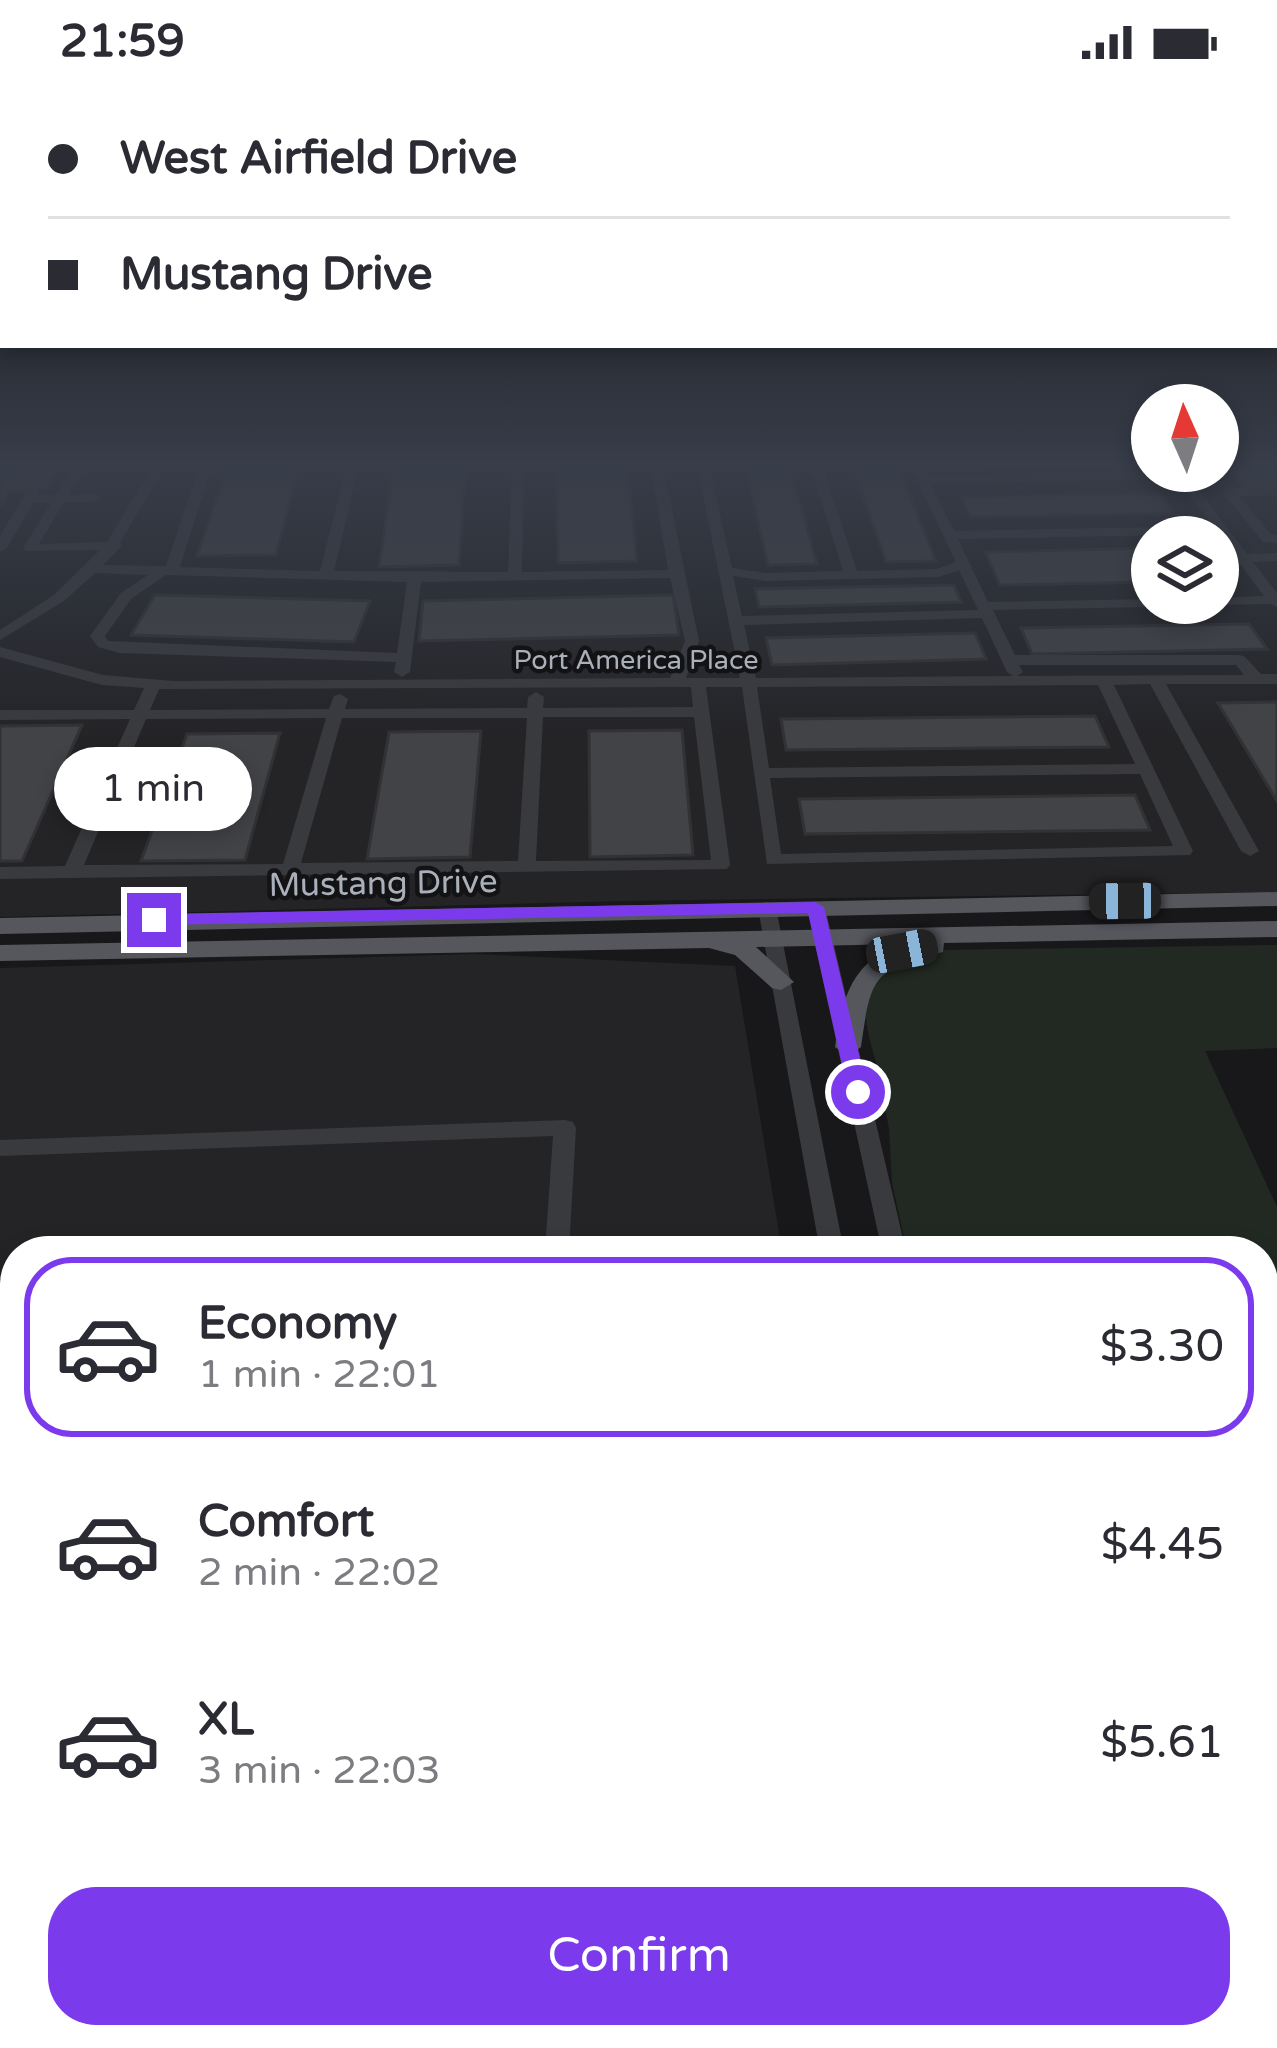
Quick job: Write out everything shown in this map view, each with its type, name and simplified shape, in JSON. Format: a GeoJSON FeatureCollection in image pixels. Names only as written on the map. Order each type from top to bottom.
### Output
{"type":"FeatureCollection","features":[{"type":"Feature","properties":{"kind":"main road","name":"Mustang Drive"},"geometry":{"type":"LineString","coordinates":[[0,926],[1277,899]]}},
{"type":"Feature","properties":{"kind":"main road"},"geometry":{"type":"LineString","coordinates":[[848,1047],[855,997],[878,961],[926,946],[1092,931],[1277,929]]}},
{"type":"Feature","properties":{"kind":"main road","name":"Mustang Drive"},"geometry":{"type":"LineString","coordinates":[[0,952],[1092,931]]}},
{"type":"Feature","properties":{"kind":"main road"},"geometry":{"type":"LineString","coordinates":[[517,940],[719,944],[742,949],[781,982]]}},
{"type":"Feature","properties":{"kind":"street"},"geometry":{"type":"LineString","coordinates":[[0,636],[53,605],[110,553]]}},
{"type":"Feature","properties":{"kind":"street"},"geometry":{"type":"LineString","coordinates":[[174,553],[168,570],[111,613],[97,636],[103,644],[404,658]]}},
{"type":"Feature","properties":{"kind":"street"},"geometry":{"type":"LineString","coordinates":[[326,574],[331,553]]}},
{"type":"Feature","properties":{"kind":"street"},"geometry":{"type":"LineString","coordinates":[[514,576],[515,553]]}},
{"type":"Feature","properties":{"kind":"street"},"geometry":{"type":"LineString","coordinates":[[672,553],[692,641],[676,684]]}},
{"type":"Feature","properties":{"kind":"street"},"geometry":{"type":"LineString","coordinates":[[721,553],[749,683],[773,860],[1184,851],[1104,680]]}},
{"type":"Feature","properties":{"kind":"street"},"geometry":{"type":"LineString","coordinates":[[844,553],[851,575]]}},
{"type":"Feature","properties":{"kind":"street"},"geometry":{"type":"LineString","coordinates":[[958,553],[1019,681]]}},
{"type":"Feature","properties":{"kind":"street"},"geometry":{"type":"LineString","coordinates":[[1239,553],[1276,602]]}},
{"type":"Feature","properties":{"kind":"street"},"geometry":{"type":"LineString","coordinates":[[1243,558],[1277,557]]}},
{"type":"Feature","properties":{"kind":"street"},"geometry":{"type":"LineString","coordinates":[[725,572],[765,577],[939,573],[964,564]]}},
{"type":"Feature","properties":{"kind":"street"},"geometry":{"type":"LineString","coordinates":[[97,568],[415,578],[676,574]]}},
{"type":"Feature","properties":{"kind":"street"},"geometry":{"type":"LineString","coordinates":[[400,686],[415,578]]}},
{"type":"Feature","properties":{"kind":"street"},"geometry":{"type":"LineString","coordinates":[[1239,602],[1276,602]]}},
{"type":"Feature","properties":{"kind":"street"},"geometry":{"type":"LineString","coordinates":[[736,621],[1131,604]]}},
{"type":"Feature","properties":{"kind":"street","name":"Port America Place"},"geometry":{"type":"LineString","coordinates":[[0,652],[102,680],[153,685],[1277,679]]}},
{"type":"Feature","properties":{"kind":"street"},"geometry":{"type":"LineString","coordinates":[[1009,660],[1240,659],[1257,680]]}},
{"type":"Feature","properties":{"kind":"street"},"geometry":{"type":"LineString","coordinates":[[1155,680],[1250,851]]}},
{"type":"Feature","properties":{"kind":"street"},"geometry":{"type":"LineString","coordinates":[[0,873],[721,865],[698,684]]}},
{"type":"Feature","properties":{"kind":"street"},"geometry":{"type":"LineString","coordinates":[[72,871],[153,685]]}},
{"type":"Feature","properties":{"kind":"street"},"geometry":{"type":"LineString","coordinates":[[527,866],[537,685]]}},
{"type":"Feature","properties":{"kind":"street"},"geometry":{"type":"LineString","coordinates":[[290,869],[344,686]]}},
{"type":"Feature","properties":{"kind":"street"},"geometry":{"type":"LineString","coordinates":[[0,715],[702,712]]}},
{"type":"Feature","properties":{"kind":"street"},"geometry":{"type":"LineString","coordinates":[[761,773],[1146,769]]}},
{"type":"Feature","properties":{"kind":"street"},"geometry":{"type":"LineString","coordinates":[[815,907],[891,1236]]}},
{"type":"Feature","properties":{"kind":"street"},"geometry":{"type":"LineString","coordinates":[[766,908],[829,1236]]}},
{"type":"Feature","properties":{"kind":"street"},"geometry":{"type":"LineString","coordinates":[[0,1148],[566,1128],[558,1236]]}},
{"type":"Feature","properties":{"kind":"shaded area"},"geometry":{"type":"Polygon","coordinates":[[[0,553],[1131,553],[1131,624],[1239,624],[1239,553],[1277,553],[1277,892],[625,901],[0,917],[0,553]]]}},
{"type":"Feature","properties":{"kind":"shaded area"},"geometry":{"type":"Polygon","coordinates":[[[1277,945],[1277,1048],[1205,1051],[1277,1207],[1277,1236],[904,1236],[892,1183],[885,1094],[866,1021],[866,1003],[872,987],[886,973],[908,960],[942,950],[1277,945]]]}},
{"type":"Feature","properties":{"kind":"shaded area"},"geometry":{"type":"Polygon","coordinates":[[[476,954],[735,966],[780,1236],[0,1236],[0,968],[476,954]]]}},
{"type":"Feature","properties":{"kind":"building"},"geometry":{"type":"Polygon","coordinates":[[[198,553],[277,553],[276,555],[198,553]]]}},
{"type":"Feature","properties":{"kind":"building"},"geometry":{"type":"Polygon","coordinates":[[[381,553],[460,553],[459,565],[379,567],[381,553]]]}},
{"type":"Feature","properties":{"kind":"building"},"geometry":{"type":"Polygon","coordinates":[[[558,553],[636,553],[637,561],[558,563],[558,553]]]}},
{"type":"Feature","properties":{"kind":"building"},"geometry":{"type":"Polygon","coordinates":[[[765,553],[814,553],[817,564],[768,565],[765,553]]]}},
{"type":"Feature","properties":{"kind":"building"},"geometry":{"type":"Polygon","coordinates":[[[883,553],[933,553],[936,561],[886,562],[883,553]]]}},
{"type":"Feature","properties":{"kind":"building"},"geometry":{"type":"Polygon","coordinates":[[[985,553],[1131,553],[1131,582],[1000,585],[985,553]]]}},
{"type":"Feature","properties":{"kind":"building"},"geometry":{"type":"Polygon","coordinates":[[[954,585],[961,602],[759,607],[755,589],[954,585]]]}},
{"type":"Feature","properties":{"kind":"building"},"geometry":{"type":"Polygon","coordinates":[[[155,595],[370,601],[354,642],[131,635],[155,595]]]}},
{"type":"Feature","properties":{"kind":"building"},"geometry":{"type":"Polygon","coordinates":[[[673,595],[679,635],[419,641],[423,601],[673,595]]]}},
{"type":"Feature","properties":{"kind":"building"},"geometry":{"type":"Polygon","coordinates":[[[1249,624],[1267,649],[1032,654],[1021,628],[1249,624]]]}},
{"type":"Feature","properties":{"kind":"building"},"geometry":{"type":"Polygon","coordinates":[[[975,633],[986,659],[772,665],[766,638],[975,633]]]}},
{"type":"Feature","properties":{"kind":"building"},"geometry":{"type":"Polygon","coordinates":[[[1277,702],[1277,801],[1218,703],[1277,702]]]}},
{"type":"Feature","properties":{"kind":"building"},"geometry":{"type":"Polygon","coordinates":[[[1095,716],[1109,747],[786,750],[781,719],[1095,716]]]}},
{"type":"Feature","properties":{"kind":"building"},"geometry":{"type":"Polygon","coordinates":[[[82,725],[22,861],[0,861],[0,726],[82,725]]]}},
{"type":"Feature","properties":{"kind":"building"},"geometry":{"type":"Polygon","coordinates":[[[682,730],[693,855],[590,857],[589,731],[682,730]]]}},
{"type":"Feature","properties":{"kind":"building"},"geometry":{"type":"Polygon","coordinates":[[[481,731],[470,857],[367,859],[389,732],[481,731]]]}},
{"type":"Feature","properties":{"kind":"building"},"geometry":{"type":"Polygon","coordinates":[[[280,733],[245,860],[141,861],[187,734],[280,733]]]}},
{"type":"Feature","properties":{"kind":"building"},"geometry":{"type":"Polygon","coordinates":[[[1135,795],[1150,830],[805,834],[799,799],[1135,795]]]}},
{"type":"Feature","properties":{"kind":"route"},"geometry":{"type":"LineString","coordinates":[[154,920],[815,907],[858,1092]]}}]}
